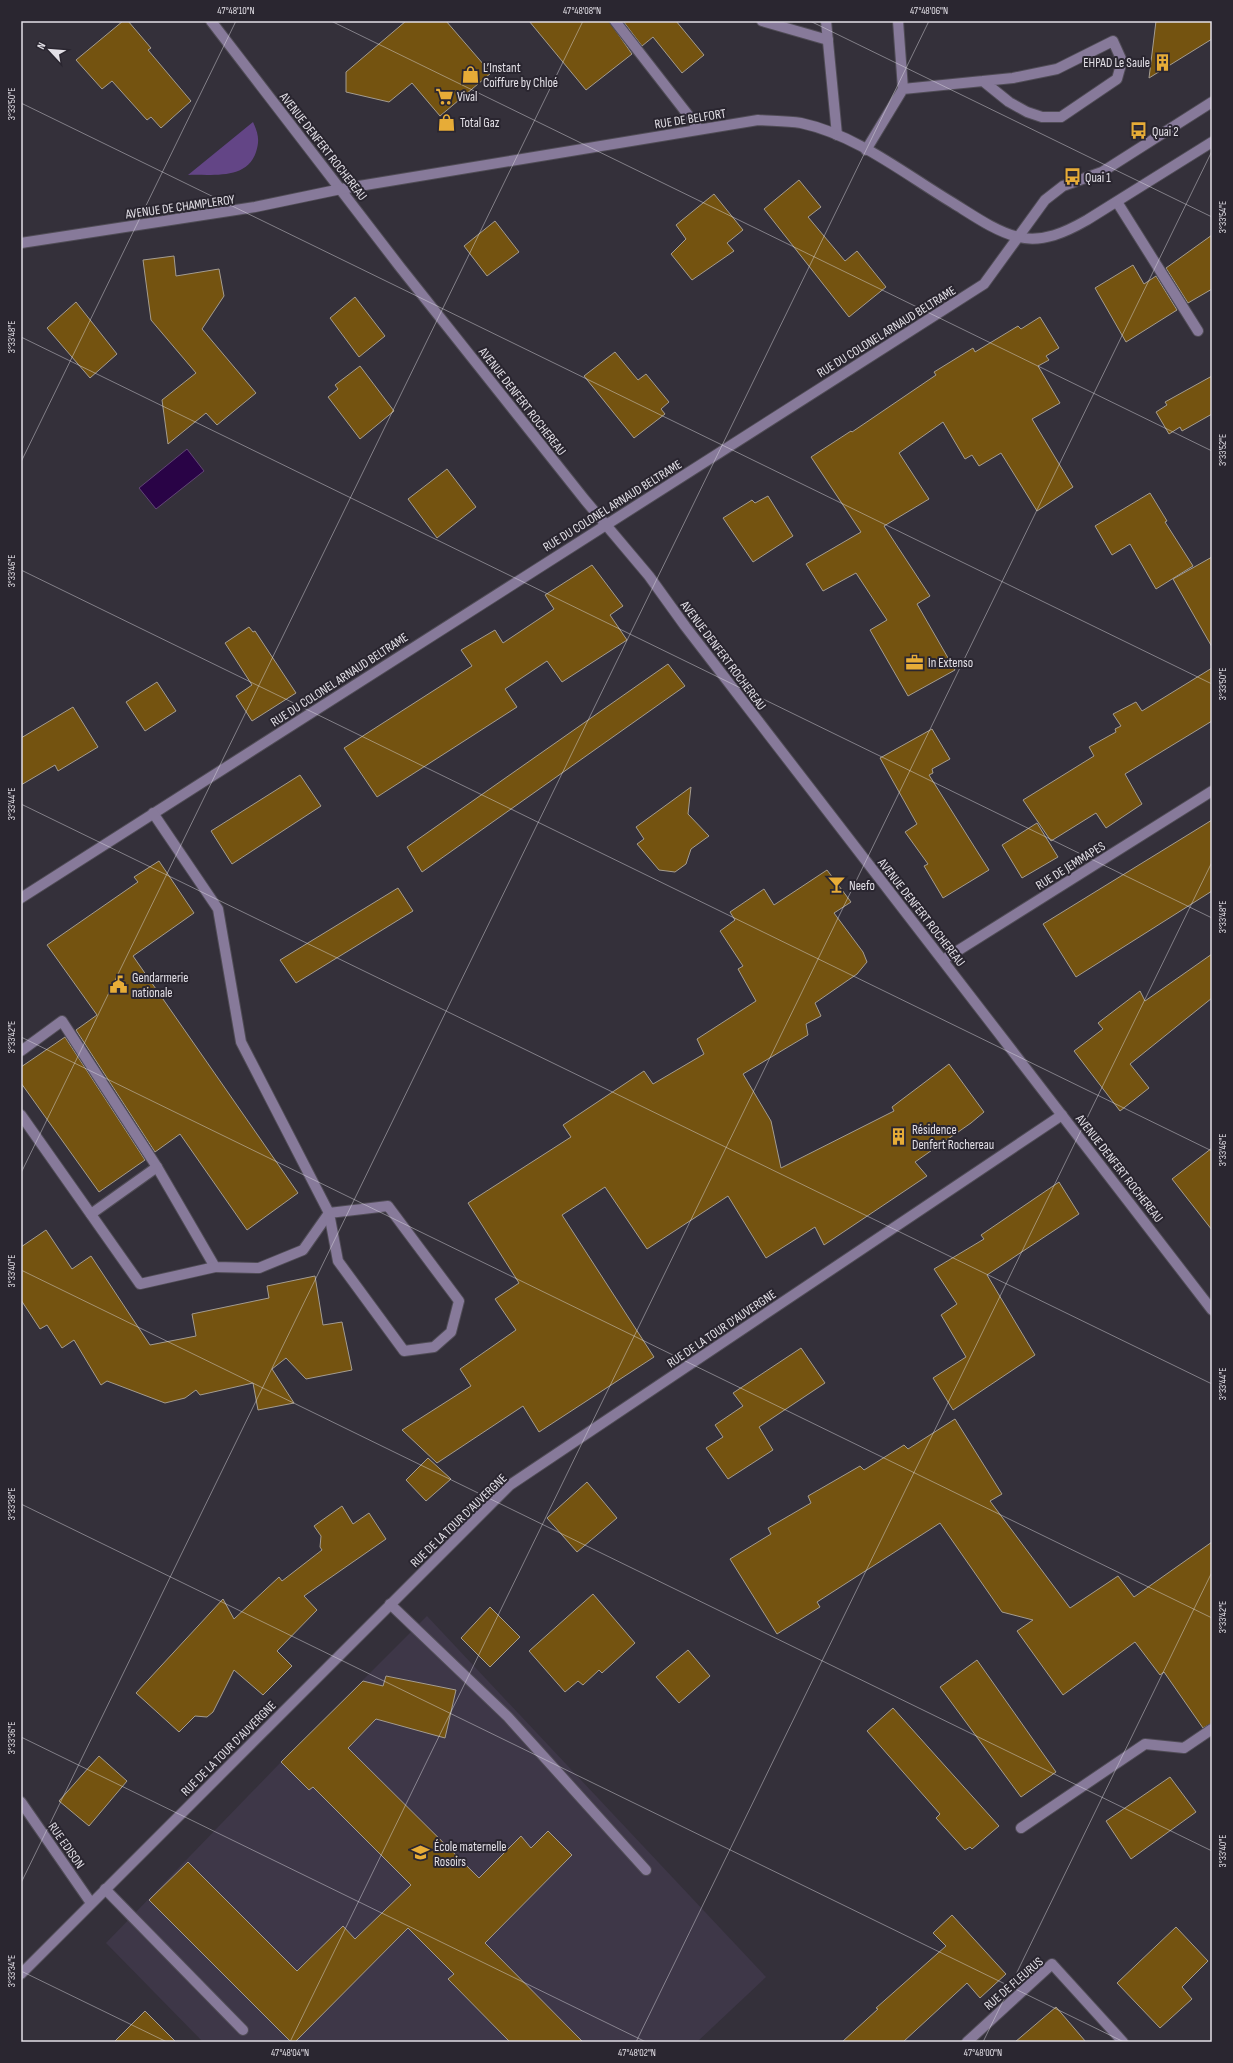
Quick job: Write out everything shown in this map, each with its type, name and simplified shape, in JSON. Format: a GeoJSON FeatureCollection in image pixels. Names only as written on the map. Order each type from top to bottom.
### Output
{"type":"FeatureCollection","features":[{"type":"Feature","properties":{"kind":"street","name":"AVENUE DENFERT ROCHEREAU"},"geometry":{"type":"LineString","coordinates":[[211,21],[404,272],[585,500],[649,576],[685,626],[1212,1310]]}},
{"type":"Feature","properties":{"kind":"street"},"geometry":{"type":"LineString","coordinates":[[616,21],[699,129]]}},
{"type":"Feature","properties":{"kind":"street"},"geometry":{"type":"LineString","coordinates":[[762,21],[828,40]]}},
{"type":"Feature","properties":{"kind":"street"},"geometry":{"type":"LineString","coordinates":[[826,21],[836,135]]}},
{"type":"Feature","properties":{"kind":"street"},"geometry":{"type":"LineString","coordinates":[[866,150],[903,89],[898,21]]}},
{"type":"Feature","properties":{"kind":"street"},"geometry":{"type":"LineString","coordinates":[[903,89],[983,81],[1013,78],[1057,69],[1113,41],[1122,61],[1117,80],[1061,117],[1042,117],[1026,112],[1008,102],[983,81]]}},
{"type":"Feature","properties":{"kind":"street","name":"RUE DU COLONEL ARNAUD BELTRAME"},"geometry":{"type":"LineString","coordinates":[[21,898],[984,284],[1045,200],[1063,186],[1102,172],[1212,102]]}},
{"type":"Feature","properties":{"kind":"street","name":"RUE DE BELFORT"},"geometry":{"type":"LineString","coordinates":[[341,189],[758,120],[800,123],[836,135],[866,150],[994,227],[1019,237]]}},
{"type":"Feature","properties":{"kind":"street"},"geometry":{"type":"LineString","coordinates":[[1019,237],[1044,238],[1066,231],[1117,202],[1212,142]]}},
{"type":"Feature","properties":{"kind":"street","name":"AVENUE DE CHAMPLEROY"},"geometry":{"type":"LineString","coordinates":[[21,242],[256,207],[341,189]]}},
{"type":"Feature","properties":{"kind":"street"},"geometry":{"type":"LineString","coordinates":[[1117,202],[1198,331]]}},
{"type":"Feature","properties":{"kind":"street","name":"RUE DE JEMMAPES"},"geometry":{"type":"LineString","coordinates":[[942,960],[1212,791]]}},
{"type":"Feature","properties":{"kind":"street"},"geometry":{"type":"LineString","coordinates":[[21,1115],[140,1284],[215,1266],[259,1268],[303,1250],[330,1213],[388,1206],[459,1301],[451,1332],[434,1347],[404,1351],[338,1261],[330,1213],[241,1042],[218,909],[153,813]]}},
{"type":"Feature","properties":{"kind":"street"},"geometry":{"type":"LineString","coordinates":[[21,1051],[62,1021],[157,1167],[215,1266]]}},
{"type":"Feature","properties":{"kind":"street","name":"RUE DE LA TOUR D'AUVERGNE"},"geometry":{"type":"LineString","coordinates":[[21,1974],[105,1888],[510,1485],[1062,1115]]}},
{"type":"Feature","properties":{"kind":"street"},"geometry":{"type":"LineString","coordinates":[[91,1214],[157,1167]]}},
{"type":"Feature","properties":{"kind":"street"},"geometry":{"type":"LineString","coordinates":[[390,1604],[508,1717],[646,1870]]}},
{"type":"Feature","properties":{"kind":"street"},"geometry":{"type":"LineString","coordinates":[[1021,1828],[1145,1744],[1184,1748],[1212,1729]]}},
{"type":"Feature","properties":{"kind":"street","name":"RUE EDISON"},"geometry":{"type":"LineString","coordinates":[[21,1802],[91,1902]]}},
{"type":"Feature","properties":{"kind":"street"},"geometry":{"type":"LineString","coordinates":[[105,1888],[243,2030]]}},
{"type":"Feature","properties":{"kind":"street","name":"RUE DE FLEURUS"},"geometry":{"type":"LineString","coordinates":[[967,2042],[1052,1964],[1123,2042]]}},
{"type":"Feature","properties":{"kind":"shaded area"},"geometry":{"type":"Polygon","coordinates":[[[253,122],[257,133],[258,144],[252,161],[245,167],[228,174],[188,175],[253,122]]]}},
{"type":"Feature","properties":{"kind":"shaded area"},"geometry":{"type":"Polygon","coordinates":[[[187,449],[204,471],[156,509],[139,488],[187,449]]]}},
{"type":"Feature","properties":{"kind":"shaded area","name":"École maternelle Rosoirs"},"geometry":{"type":"Polygon","coordinates":[[[427,1616],[766,1977],[697,2042],[203,2042],[106,1943],[281,1762],[427,1616]]]}},
{"type":"Feature","properties":{"kind":"building"},"geometry":{"type":"Polygon","coordinates":[[[123,21],[128,21],[151,48],[148,50],[191,101],[161,128],[151,117],[147,120],[112,81],[102,89],[76,60],[123,21]]]}},
{"type":"Feature","properties":{"kind":"building"},"geometry":{"type":"Polygon","coordinates":[[[406,21],[446,21],[491,73],[440,116],[412,83],[389,102],[346,92],[346,72],[406,21]]]}},
{"type":"Feature","properties":{"kind":"building"},"geometry":{"type":"Polygon","coordinates":[[[529,21],[609,21],[632,54],[586,90],[529,21]]]}},
{"type":"Feature","properties":{"kind":"building"},"geometry":{"type":"Polygon","coordinates":[[[623,21],[676,21],[704,55],[682,73],[653,37],[642,46],[623,21]]]}},
{"type":"Feature","properties":{"kind":"building","name":"EHPAD Le Saule"},"geometry":{"type":"Polygon","coordinates":[[[1156,21],[1212,21],[1212,39],[1149,78],[1156,21]]]}},
{"type":"Feature","properties":{"kind":"building"},"geometry":{"type":"Polygon","coordinates":[[[799,180],[821,207],[808,217],[845,261],[857,251],[886,287],[849,317],[764,209],[799,180]]]}},
{"type":"Feature","properties":{"kind":"building"},"geometry":{"type":"Polygon","coordinates":[[[714,194],[743,230],[727,243],[734,251],[692,280],[671,254],[686,239],[676,225],[714,194]]]}},
{"type":"Feature","properties":{"kind":"building"},"geometry":{"type":"Polygon","coordinates":[[[495,221],[519,252],[487,276],[464,246],[495,221]]]}},
{"type":"Feature","properties":{"kind":"building"},"geometry":{"type":"Polygon","coordinates":[[[1212,235],[1212,289],[1188,303],[1166,268],[1212,235]]]}},
{"type":"Feature","properties":{"kind":"building"},"geometry":{"type":"Polygon","coordinates":[[[174,256],[176,276],[219,269],[224,296],[202,329],[256,393],[217,425],[206,413],[168,444],[162,400],[196,373],[151,320],[143,260],[174,256]]]}},
{"type":"Feature","properties":{"kind":"building"},"geometry":{"type":"Polygon","coordinates":[[[1133,265],[1144,284],[1156,276],[1177,310],[1126,342],[1095,288],[1133,265]]]}},
{"type":"Feature","properties":{"kind":"building"},"geometry":{"type":"Polygon","coordinates":[[[355,297],[385,336],[359,357],[330,318],[355,297]]]}},
{"type":"Feature","properties":{"kind":"building"},"geometry":{"type":"Polygon","coordinates":[[[76,302],[117,354],[90,378],[47,328],[76,302]]]}},
{"type":"Feature","properties":{"kind":"building"},"geometry":{"type":"Polygon","coordinates":[[[1040,317],[1059,348],[1046,356],[1049,360],[1038,366],[1060,403],[1032,419],[1073,487],[1037,511],[1001,453],[979,466],[972,455],[965,459],[943,422],[899,453],[929,499],[884,526],[930,596],[917,604],[955,670],[908,696],[870,630],[887,620],[856,573],[823,591],[806,564],[861,532],[811,457],[851,431],[852,432],[936,375],[934,372],[973,348],[975,352],[1018,326],[1021,329],[1040,317]]]}},
{"type":"Feature","properties":{"kind":"building"},"geometry":{"type":"Polygon","coordinates":[[[615,352],[638,380],[646,374],[669,402],[661,409],[665,414],[634,438],[584,376],[615,352]]]}},
{"type":"Feature","properties":{"kind":"building"},"geometry":{"type":"Polygon","coordinates":[[[360,366],[394,411],[360,439],[328,397],[338,389],[335,385],[360,366]]]}},
{"type":"Feature","properties":{"kind":"building"},"geometry":{"type":"Polygon","coordinates":[[[1212,376],[1212,414],[1182,431],[1180,427],[1169,434],[1156,412],[1167,405],[1165,402],[1212,376]]]}},
{"type":"Feature","properties":{"kind":"building"},"geometry":{"type":"Polygon","coordinates":[[[447,469],[476,507],[437,538],[408,499],[447,469]]]}},
{"type":"Feature","properties":{"kind":"building"},"geometry":{"type":"Polygon","coordinates":[[[1150,493],[1167,521],[1165,522],[1193,566],[1156,589],[1130,544],[1112,555],[1095,526],[1150,493]]]}},
{"type":"Feature","properties":{"kind":"building"},"geometry":{"type":"Polygon","coordinates":[[[768,496],[793,536],[753,562],[723,518],[752,500],[755,503],[768,496]]]}},
{"type":"Feature","properties":{"kind":"building"},"geometry":{"type":"Polygon","coordinates":[[[1212,557],[1212,647],[1173,579],[1212,557]]]}},
{"type":"Feature","properties":{"kind":"building"},"geometry":{"type":"Polygon","coordinates":[[[592,565],[623,606],[610,615],[627,640],[562,682],[547,661],[505,689],[517,707],[377,797],[344,748],[472,666],[461,650],[495,630],[503,643],[554,609],[545,595],[592,565]]]}},
{"type":"Feature","properties":{"kind":"building"},"geometry":{"type":"Polygon","coordinates":[[[249,627],[253,632],[255,631],[296,693],[252,721],[236,696],[252,685],[225,643],[249,627]]]}},
{"type":"Feature","properties":{"kind":"building"},"geometry":{"type":"Polygon","coordinates":[[[668,664],[685,686],[422,872],[407,847],[668,664]]]}},
{"type":"Feature","properties":{"kind":"building"},"geometry":{"type":"Polygon","coordinates":[[[1212,668],[1212,721],[1125,774],[1142,804],[1106,828],[1096,813],[1051,841],[1023,800],[1094,756],[1089,747],[1116,732],[1115,729],[1121,726],[1113,714],[1136,702],[1142,711],[1212,668]]]}},
{"type":"Feature","properties":{"kind":"building"},"geometry":{"type":"Polygon","coordinates":[[[157,682],[176,711],[145,731],[126,702],[157,682]]]}},
{"type":"Feature","properties":{"kind":"building"},"geometry":{"type":"Polygon","coordinates":[[[73,707],[98,747],[58,771],[55,765],[21,785],[21,738],[73,707]]]}},
{"type":"Feature","properties":{"kind":"building"},"geometry":{"type":"Polygon","coordinates":[[[932,729],[950,759],[932,769],[933,773],[929,775],[989,870],[943,898],[924,866],[928,864],[905,832],[917,824],[880,758],[932,729]]]}},
{"type":"Feature","properties":{"kind":"building"},"geometry":{"type":"Polygon","coordinates":[[[300,775],[321,806],[232,864],[211,831],[300,775]]]}},
{"type":"Feature","properties":{"kind":"building"},"geometry":{"type":"Polygon","coordinates":[[[691,787],[688,814],[709,836],[691,849],[686,864],[675,872],[659,870],[637,844],[644,839],[636,827],[691,787]]]}},
{"type":"Feature","properties":{"kind":"building"},"geometry":{"type":"Polygon","coordinates":[[[1212,820],[1212,891],[1076,977],[1043,924],[1212,820]]]}},
{"type":"Feature","properties":{"kind":"building"},"geometry":{"type":"Polygon","coordinates":[[[1037,823],[1058,857],[1022,878],[1002,845],[1037,823]]]}},
{"type":"Feature","properties":{"kind":"building"},"geometry":{"type":"Polygon","coordinates":[[[159,861],[194,913],[133,956],[298,1193],[247,1230],[180,1134],[155,1152],[76,1030],[97,1015],[47,945],[138,882],[134,877],[159,861]]]}},
{"type":"Feature","properties":{"kind":"building"},"geometry":{"type":"Polygon","coordinates":[[[827,870],[851,902],[834,913],[863,952],[867,962],[857,974],[815,1003],[821,1016],[806,1024],[808,1035],[743,1074],[771,1121],[781,1168],[894,1111],[892,1107],[949,1064],[984,1112],[971,1123],[915,1162],[927,1176],[824,1245],[815,1227],[766,1258],[728,1196],[647,1249],[605,1187],[562,1215],[654,1357],[539,1432],[523,1406],[437,1463],[402,1430],[471,1386],[460,1369],[516,1330],[495,1299],[519,1283],[468,1203],[571,1137],[563,1125],[644,1071],[653,1084],[704,1054],[697,1039],[756,1001],[738,969],[743,966],[720,931],[735,920],[730,912],[764,889],[774,905],[827,870]]]}},
{"type":"Feature","properties":{"kind":"building"},"geometry":{"type":"Polygon","coordinates":[[[398,888],[413,911],[296,983],[280,960],[398,888]]]}},
{"type":"Feature","properties":{"kind":"building"},"geometry":{"type":"Polygon","coordinates":[[[1212,954],[1212,998],[1130,1064],[1149,1088],[1120,1111],[1074,1051],[1103,1029],[1098,1023],[1140,991],[1145,1001],[1212,954]]]}},
{"type":"Feature","properties":{"kind":"building"},"geometry":{"type":"Polygon","coordinates":[[[65,1037],[145,1160],[99,1192],[21,1083],[21,1067],[65,1037]]]}},
{"type":"Feature","properties":{"kind":"building"},"geometry":{"type":"Polygon","coordinates":[[[1212,1148],[1212,1230],[1172,1179],[1212,1148]]]}},
{"type":"Feature","properties":{"kind":"building"},"geometry":{"type":"Polygon","coordinates":[[[1059,1182],[1079,1214],[987,1275],[1035,1355],[953,1410],[933,1378],[966,1357],[941,1315],[957,1304],[934,1269],[984,1239],[981,1235],[1059,1182]]]}},
{"type":"Feature","properties":{"kind":"building"},"geometry":{"type":"Polygon","coordinates":[[[46,1230],[72,1269],[91,1256],[150,1345],[196,1336],[192,1314],[269,1298],[267,1286],[315,1276],[323,1325],[342,1322],[352,1370],[306,1379],[286,1358],[272,1369],[294,1403],[258,1410],[253,1383],[200,1395],[196,1390],[185,1398],[165,1403],[107,1381],[101,1385],[74,1340],[62,1348],[47,1325],[40,1329],[21,1300],[21,1247],[46,1230]]]}},
{"type":"Feature","properties":{"kind":"building"},"geometry":{"type":"Polygon","coordinates":[[[801,1348],[825,1383],[759,1427],[773,1450],[728,1479],[706,1448],[723,1437],[715,1425],[743,1406],[733,1393],[801,1348]]]}},
{"type":"Feature","properties":{"kind":"building"},"geometry":{"type":"Polygon","coordinates":[[[955,1419],[1002,1494],[990,1501],[1070,1608],[1118,1576],[1134,1597],[1212,1542],[1212,1723],[1203,1728],[1164,1672],[1160,1675],[1135,1642],[1063,1695],[1017,1631],[1033,1620],[1002,1612],[940,1523],[817,1602],[820,1607],[777,1634],[730,1559],[771,1534],[768,1528],[811,1503],[808,1496],[860,1466],[864,1470],[904,1445],[908,1449],[955,1419]]]}},
{"type":"Feature","properties":{"kind":"building"},"geometry":{"type":"Polygon","coordinates":[[[428,1458],[451,1479],[426,1501],[406,1480],[428,1458]]]}},
{"type":"Feature","properties":{"kind":"building"},"geometry":{"type":"Polygon","coordinates":[[[587,1482],[617,1518],[577,1552],[547,1518],[587,1482]]]}},
{"type":"Feature","properties":{"kind":"building"},"geometry":{"type":"Polygon","coordinates":[[[342,1506],[353,1524],[369,1513],[386,1539],[304,1596],[317,1610],[277,1651],[292,1666],[263,1695],[234,1670],[213,1712],[207,1717],[195,1716],[179,1732],[136,1693],[223,1599],[234,1619],[279,1577],[282,1581],[322,1550],[320,1547],[321,1536],[314,1526],[342,1506]]]}},
{"type":"Feature","properties":{"kind":"building"},"geometry":{"type":"Polygon","coordinates":[[[593,1594],[635,1643],[602,1673],[599,1670],[583,1685],[578,1681],[565,1692],[529,1651],[593,1594]]]}},
{"type":"Feature","properties":{"kind":"building"},"geometry":{"type":"Polygon","coordinates":[[[490,1607],[520,1637],[490,1667],[461,1638],[490,1607]]]}},
{"type":"Feature","properties":{"kind":"building"},"geometry":{"type":"Polygon","coordinates":[[[688,1650],[710,1676],[679,1703],[656,1677],[688,1650]]]}},
{"type":"Feature","properties":{"kind":"building"},"geometry":{"type":"Polygon","coordinates":[[[977,1660],[1056,1772],[1021,1797],[940,1687],[977,1660]]]}},
{"type":"Feature","properties":{"kind":"building"},"geometry":{"type":"Polygon","coordinates":[[[386,1676],[456,1690],[445,1738],[376,1719],[348,1748],[479,1878],[521,1836],[531,1848],[548,1831],[572,1855],[485,1943],[583,2042],[510,2042],[448,1979],[454,1974],[408,1928],[295,2042],[291,2042],[149,1900],[188,1862],[297,1971],[343,1926],[355,1939],[411,1885],[313,1787],[309,1790],[281,1762],[363,1681],[383,1686],[386,1676]]]}},
{"type":"Feature","properties":{"kind":"building"},"geometry":{"type":"Polygon","coordinates":[[[893,1708],[999,1826],[972,1849],[970,1847],[965,1850],[936,1818],[940,1814],[867,1731],[893,1708]]]}},
{"type":"Feature","properties":{"kind":"building"},"geometry":{"type":"Polygon","coordinates":[[[99,1756],[127,1781],[89,1826],[59,1801],[99,1756]]]}},
{"type":"Feature","properties":{"kind":"building"},"geometry":{"type":"Polygon","coordinates":[[[1170,1777],[1196,1812],[1131,1859],[1106,1821],[1170,1777]]]}},
{"type":"Feature","properties":{"kind":"building"},"geometry":{"type":"Polygon","coordinates":[[[952,1915],[1006,1974],[980,1998],[967,1983],[903,2042],[842,2042],[878,2009],[876,2008],[946,1946],[933,1933],[952,1915]]]}},
{"type":"Feature","properties":{"kind":"building"},"geometry":{"type":"Polygon","coordinates":[[[1176,1927],[1208,1961],[1182,1987],[1192,1999],[1160,2028],[1117,1983],[1176,1927]]]}},
{"type":"Feature","properties":{"kind":"building"},"geometry":{"type":"Polygon","coordinates":[[[1056,2007],[1086,2042],[1015,2042],[1056,2007]]]}},
{"type":"Feature","properties":{"kind":"building"},"geometry":{"type":"Polygon","coordinates":[[[145,2011],[176,2042],[114,2042],[145,2011]]]}},
{"type":"Feature","properties":{"kind":"place","name":"EHPAD Le Saule"},"geometry":{"type":"Point","coordinates":[1163,62]}},
{"type":"Feature","properties":{"kind":"place","name":"L’Instant Coiffure by Chloé"},"geometry":{"type":"Point","coordinates":[470,74]}},
{"type":"Feature","properties":{"kind":"place","name":"Vival"},"geometry":{"type":"Point","coordinates":[444,96]}},
{"type":"Feature","properties":{"kind":"place","name":"Total Gaz"},"geometry":{"type":"Point","coordinates":[447,122]}},
{"type":"Feature","properties":{"kind":"place","name":"Quai 2"},"geometry":{"type":"Point","coordinates":[1139,131]}},
{"type":"Feature","properties":{"kind":"place","name":"Quai 1"},"geometry":{"type":"Point","coordinates":[1072,177]}},
{"type":"Feature","properties":{"kind":"place","name":"In Extenso"},"geometry":{"type":"Point","coordinates":[915,662]}},
{"type":"Feature","properties":{"kind":"place","name":"Neefo"},"geometry":{"type":"Point","coordinates":[836,885]}},
{"type":"Feature","properties":{"kind":"place","name":"Gendarmerie nationale"},"geometry":{"type":"Point","coordinates":[119,984]}},
{"type":"Feature","properties":{"kind":"place","name":"Résidence Denfert Rochereau"},"geometry":{"type":"Point","coordinates":[899,1136]}},
{"type":"Feature","properties":{"kind":"place","name":"École maternelle Rosoirs"},"geometry":{"type":"Point","coordinates":[421,1853]}}]}
